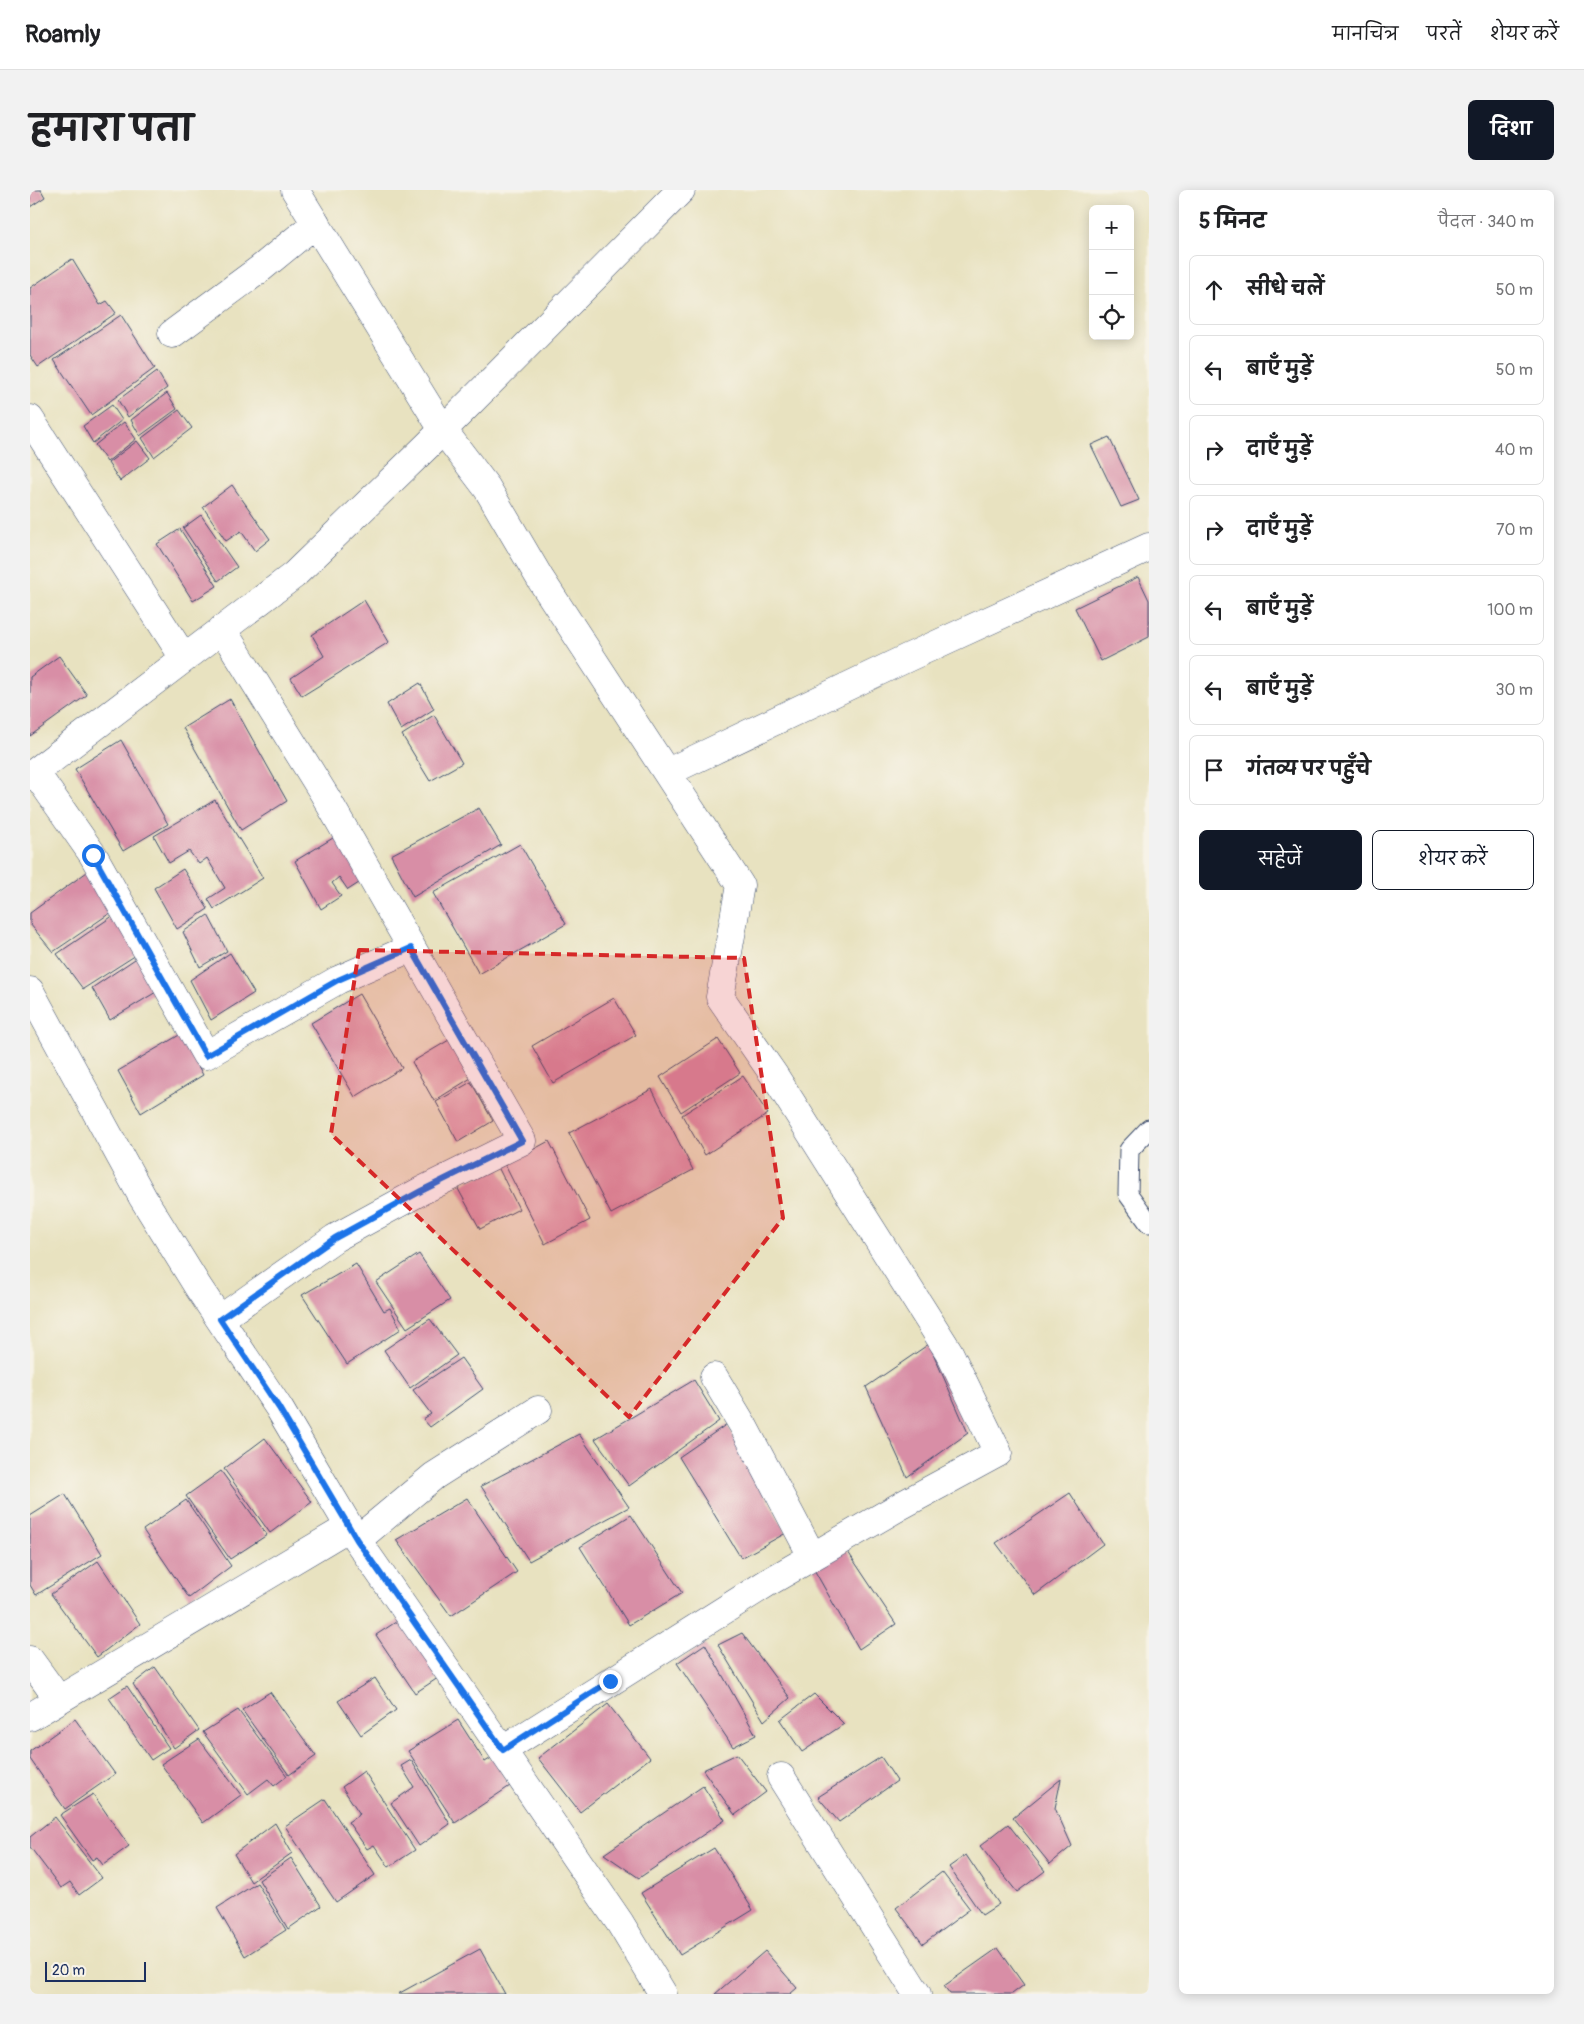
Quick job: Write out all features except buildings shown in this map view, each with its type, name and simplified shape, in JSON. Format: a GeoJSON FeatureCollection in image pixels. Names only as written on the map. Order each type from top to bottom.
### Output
{"type":"FeatureCollection","features":[{"type":"Feature","properties":{"kind":"street"},"geometry":{"type":"LineString","coordinates":[[295,190],[443,430],[487,488],[541,580],[740,885],[720,997],[774,1075],[948,1352],[998,1453],[767,1582],[503,1750]]}},
{"type":"Feature","properties":{"kind":"street"},"geometry":{"type":"LineString","coordinates":[[411,948],[338,980],[206,1056],[93,855],[33,774],[294,575],[443,430],[682,190]]}},
{"type":"Feature","properties":{"kind":"street"},"geometry":{"type":"LineString","coordinates":[[172,334],[260,270],[316,223]]}},
{"type":"Feature","properties":{"kind":"street"},"geometry":{"type":"LineString","coordinates":[[30,419],[184,658]]}},
{"type":"Feature","properties":{"kind":"street"},"geometry":{"type":"LineString","coordinates":[[668,772],[907,658],[1149,547]]}},
{"type":"Feature","properties":{"kind":"street"},"geometry":{"type":"LineString","coordinates":[[220,1319],[335,1238],[421,1191],[522,1141],[324,794],[222,629]]}},
{"type":"Feature","properties":{"kind":"street"},"geometry":{"type":"LineString","coordinates":[[30,991],[143,1198],[279,1408],[353,1534],[620,1923],[663,1994]]}},
{"type":"Feature","properties":{"kind":"street"},"geometry":{"type":"LineString","coordinates":[[714,1377],[744,1427],[812,1556]]}},
{"type":"Feature","properties":{"kind":"street"},"geometry":{"type":"LineString","coordinates":[[30,1717],[353,1534],[434,1476],[538,1410]]}},
{"type":"Feature","properties":{"kind":"street"},"geometry":{"type":"LineString","coordinates":[[30,1660],[58,1700]]}},
{"type":"Feature","properties":{"kind":"street"},"geometry":{"type":"LineString","coordinates":[[781,1777],[916,1994]]}},
{"type":"Feature","properties":{"kind":"lane"},"geometry":{"type":"LineString","coordinates":[[1149,1129],[1129,1150],[1128,1194],[1149,1223]]}},
{"type":"Feature","properties":{"kind":"highlighted area"},"geometry":{"type":"Polygon","coordinates":[[[359,950],[744,958],[783,1218],[629,1417],[331,1134],[359,950]]]}},
{"type":"Feature","properties":{"kind":"route"},"geometry":{"type":"LineString","coordinates":[[93,855],[206,1056],[338,980],[411,948],[474,1054],[522,1141],[421,1191],[335,1238],[220,1319],[279,1408],[357,1540],[503,1750],[610,1681]]}}]}
